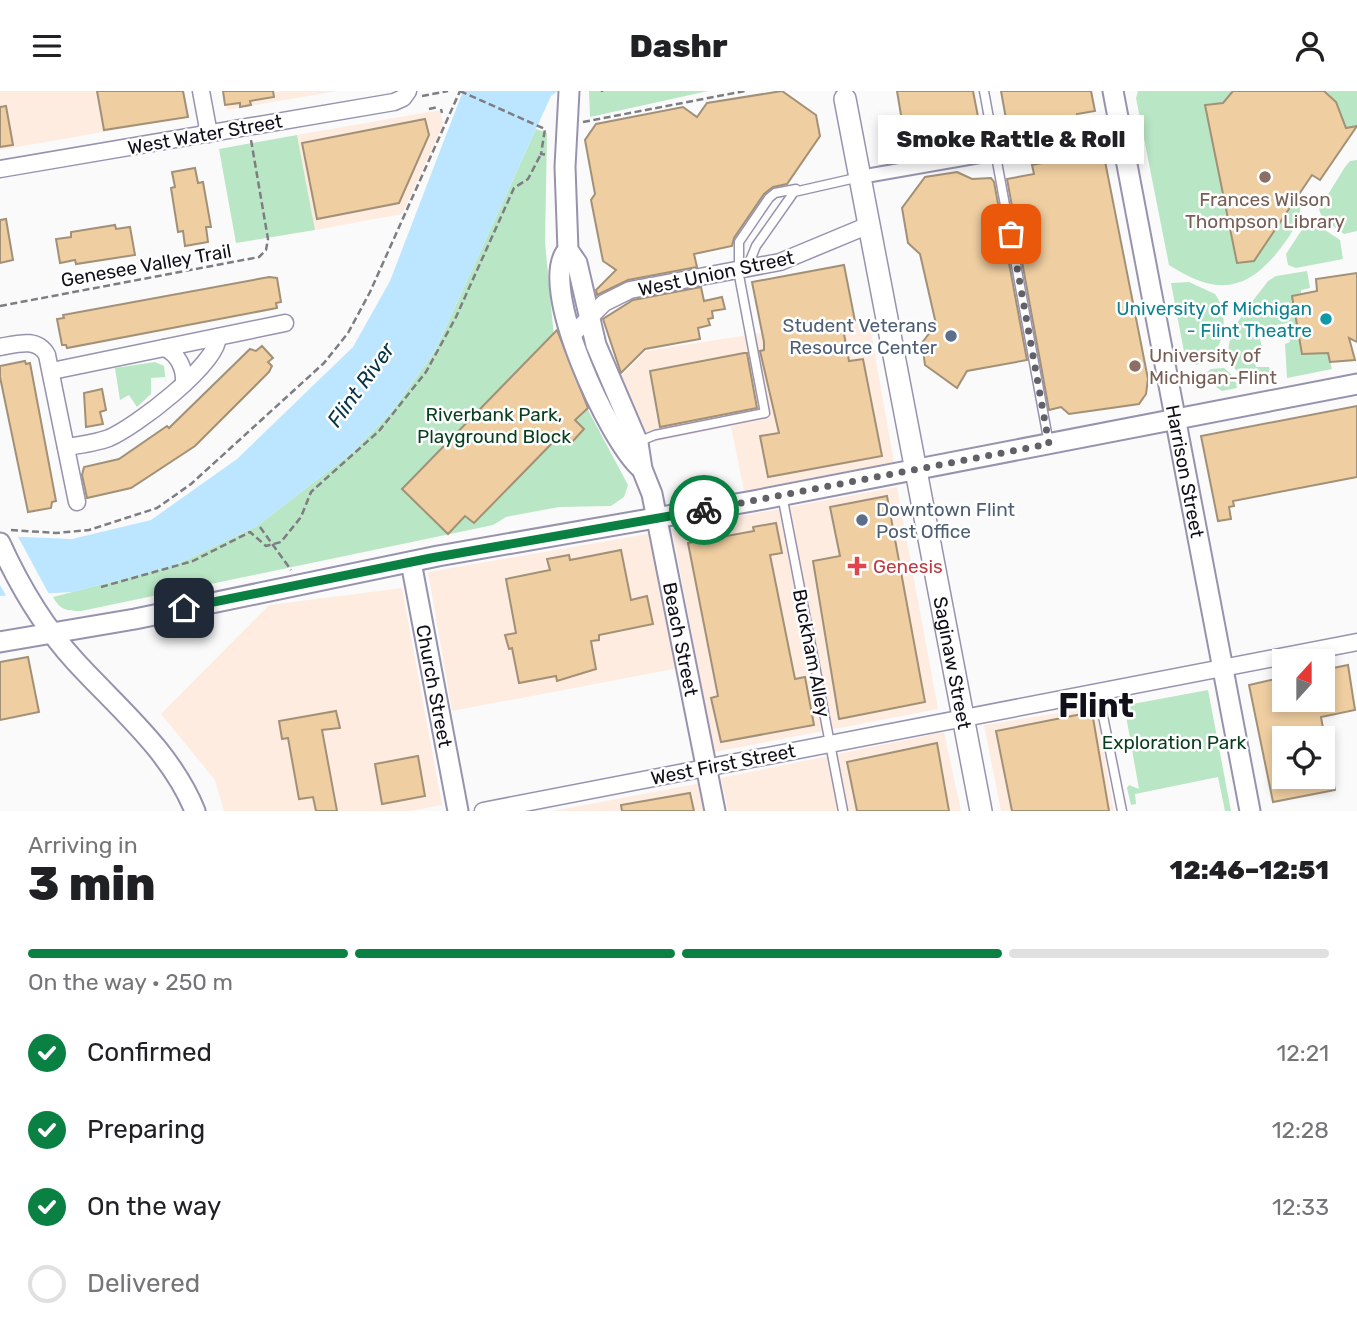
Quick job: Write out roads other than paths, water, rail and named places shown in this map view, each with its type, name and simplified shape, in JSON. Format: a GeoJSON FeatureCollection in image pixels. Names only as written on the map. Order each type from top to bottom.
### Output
{"type":"FeatureCollection","features":[{"type":"Feature","properties":{"kind":"main road","name":"Saginaw Street"},"geometry":{"type":"LineString","coordinates":[[843,94],[981,811]]}},
{"type":"Feature","properties":{"kind":"street"},"geometry":{"type":"LineString","coordinates":[[201,91],[209,134]]}},
{"type":"Feature","properties":{"kind":"street","name":"Beach Street"},"geometry":{"type":"LineString","coordinates":[[569,91],[565,167],[568,250],[577,263],[588,317],[657,517],[715,811]]}},
{"type":"Feature","properties":{"kind":"street","name":"Harrison Street"},"geometry":{"type":"LineString","coordinates":[[1113,91],[1250,811]]}},
{"type":"Feature","properties":{"kind":"street","name":"West Water Street"},"geometry":{"type":"LineString","coordinates":[[0,169],[394,102],[413,94]]}},
{"type":"Feature","properties":{"kind":"street"},"geometry":{"type":"LineString","coordinates":[[860,177],[1120,130]]}},
{"type":"Feature","properties":{"kind":"street","name":"West Union Street"},"geometry":{"type":"LineString","coordinates":[[572,335],[610,299],[630,290],[798,256],[869,225]]}},
{"type":"Feature","properties":{"kind":"street","name":"Beach Street"},"geometry":{"type":"LineString","coordinates":[[568,250],[562,257],[560,273],[572,335],[597,401],[631,446]]}},
{"type":"Feature","properties":{"kind":"street"},"geometry":{"type":"LineString","coordinates":[[52,371],[285,324]]}},
{"type":"Feature","properties":{"kind":"street"},"geometry":{"type":"LineString","coordinates":[[66,447],[120,433],[158,407],[215,350],[218,337]]}},
{"type":"Feature","properties":{"kind":"street"},"geometry":{"type":"LineString","coordinates":[[0,347],[28,343],[40,345],[47,355],[76,502]]}},
{"type":"Feature","properties":{"kind":"street"},"geometry":{"type":"LineString","coordinates":[[164,348],[172,352],[182,367],[184,383]]}},
{"type":"Feature","properties":{"kind":"street"},"geometry":{"type":"LineString","coordinates":[[0,642],[1357,384]]}},
{"type":"Feature","properties":{"kind":"street"},"geometry":{"type":"LineString","coordinates":[[9,534],[30,600],[75,661],[159,751],[179,778],[195,811]]}},
{"type":"Feature","properties":{"kind":"street","name":"Church Street"},"geometry":{"type":"LineString","coordinates":[[411,562],[458,811]]}},
{"type":"Feature","properties":{"kind":"street","name":"West First Street"},"geometry":{"type":"LineString","coordinates":[[483,811],[1357,642]]}},
{"type":"Feature","properties":{"kind":"lane"},"geometry":{"type":"LineString","coordinates":[[984,91],[1049,444]]}},
{"type":"Feature","properties":{"kind":"lane"},"geometry":{"type":"LineString","coordinates":[[631,446],[655,435],[765,414],[739,242],[775,193],[860,177]]}},
{"type":"Feature","properties":{"kind":"lane"},"geometry":{"type":"LineString","coordinates":[[741,269],[789,196],[802,188]]}},
{"type":"Feature","properties":{"kind":"lane","name":"Buckham Alley"},"geometry":{"type":"LineString","coordinates":[[782,495],[842,811]]}},
{"type":"Feature","properties":{"kind":"lane"},"geometry":{"type":"LineString","coordinates":[[1098,691],[1122,811]]}},
{"type":"Feature","properties":{"kind":"water","name":"Flint River"},"geometry":{"type":"Polygon","coordinates":[[[463,91],[558,91],[551,96],[435,351],[392,411],[353,452],[257,526],[173,566],[73,592],[0,596],[0,536],[72,539],[151,520],[237,459],[353,347],[390,281],[463,91]]]}},
{"type":"Feature","properties":{"kind":"place","name":"Frances Wilson Thompson Library"},"geometry":{"type":"Point","coordinates":[1265,177]}},
{"type":"Feature","properties":{"kind":"place","name":"Smoke Rattle & Roll"},"geometry":{"type":"Point","coordinates":[1011,234]}},
{"type":"Feature","properties":{"kind":"place","name":"University of Michigan - Flint Theatre"},"geometry":{"type":"Point","coordinates":[1326,319]}},
{"type":"Feature","properties":{"kind":"place","name":"Student Veterans Resource Center"},"geometry":{"type":"Point","coordinates":[951,336]}},
{"type":"Feature","properties":{"kind":"place","name":"University of Michigan-Flint"},"geometry":{"type":"Point","coordinates":[1135,366]}},
{"type":"Feature","properties":{"kind":"place","name":"Downtown Flint Post Office"},"geometry":{"type":"Point","coordinates":[862,520]}},
{"type":"Feature","properties":{"kind":"place","name":"Genesis"},"geometry":{"type":"Point","coordinates":[857,566]}},
{"type":"Feature","properties":{"kind":"district","name":"Flint"},"geometry":{"type":"Point","coordinates":[1096,705]}},
{"type":"Feature","properties":{"kind":"park label","name":"Riverbank Park, Playground Block"},"geometry":{"type":"Point","coordinates":[494,425]}},
{"type":"Feature","properties":{"kind":"park label","name":"Exploration Park"},"geometry":{"type":"Point","coordinates":[1174,742]}}]}
